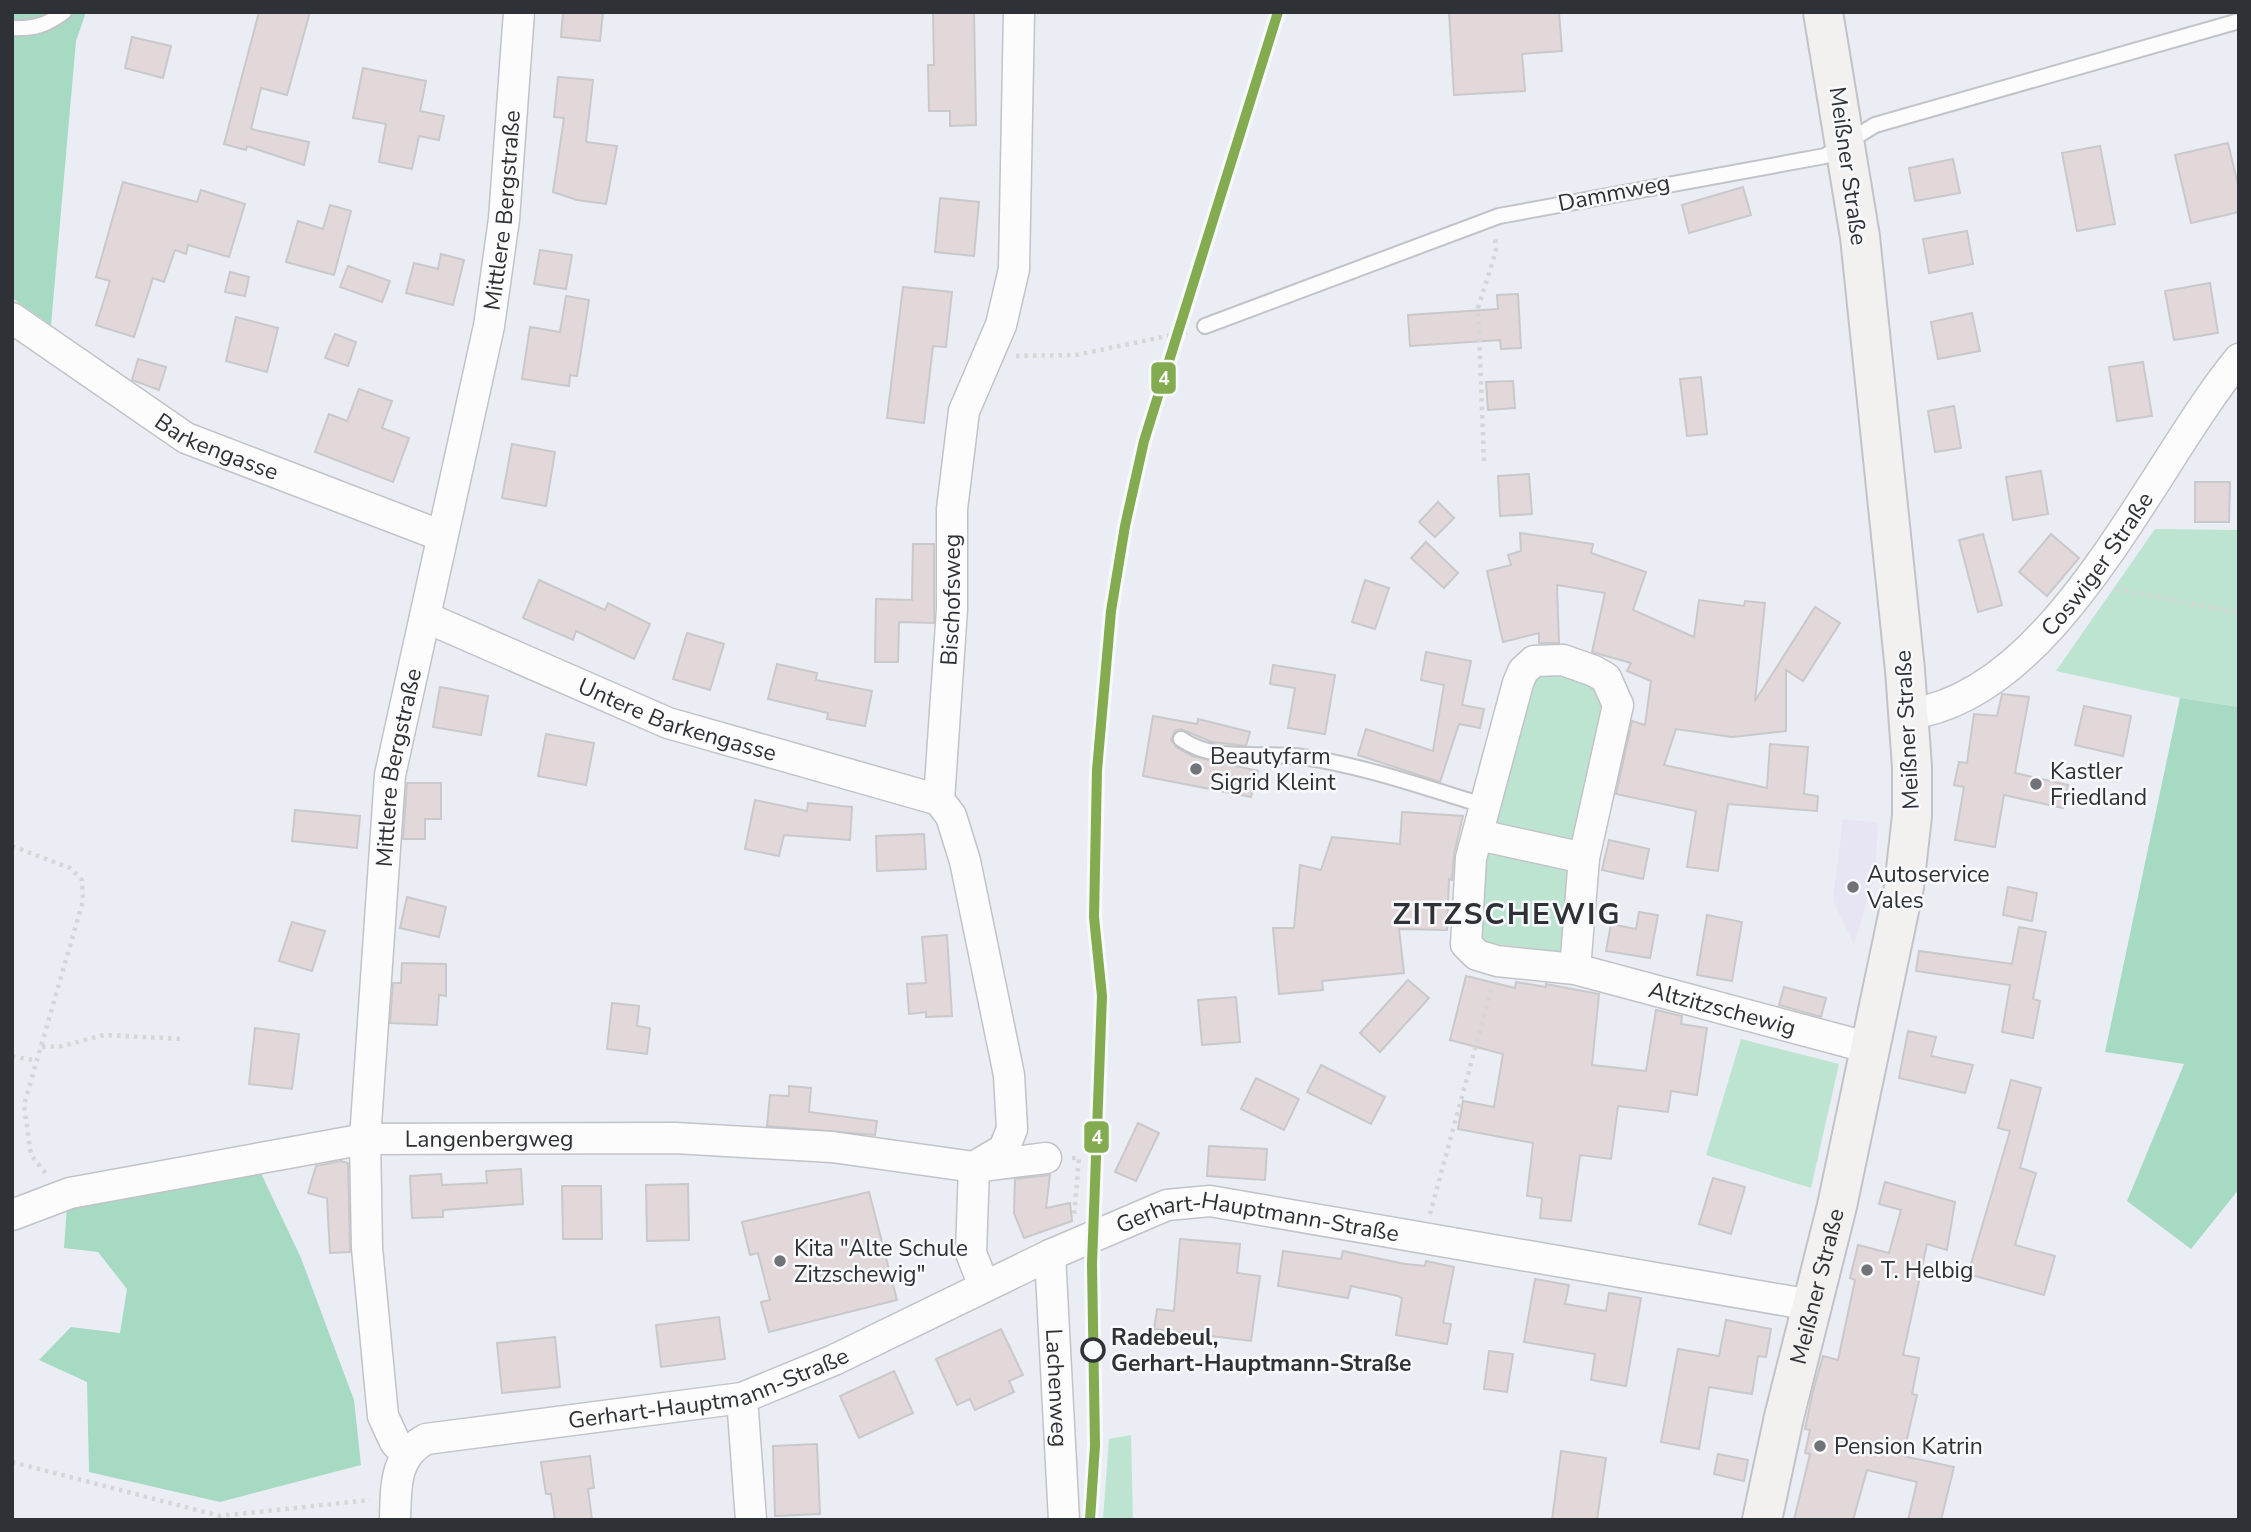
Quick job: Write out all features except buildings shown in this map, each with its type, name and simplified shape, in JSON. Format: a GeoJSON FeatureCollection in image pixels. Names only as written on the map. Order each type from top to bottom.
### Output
{"type":"FeatureCollection","features":[{"type":"Feature","properties":{"kind":"main road","name":"Meißner Straße"},"geometry":{"type":"LineString","coordinates":[[1762,1520],[1811,1305],[1837,1206],[1904,887],[1912,816],[1909,714],[1860,237],[1824,12]]}},
{"type":"Feature","properties":{"kind":"street","name":"Mittlere Bergstraße"},"geometry":{"type":"LineString","coordinates":[[406,1454],[395,1442],[383,1416],[367,1248],[365,1139],[390,775],[490,316],[504,219],[519,12]]}},
{"type":"Feature","properties":{"kind":"street","name":"Bischofsweg"},"geometry":{"type":"LineString","coordinates":[[939,800],[952,609],[952,509],[964,411],[1001,325],[1014,269],[1019,12]]}},
{"type":"Feature","properties":{"kind":"street","name":"Barkengasse"},"geometry":{"type":"LineString","coordinates":[[12,318],[186,438],[442,536]]}},
{"type":"Feature","properties":{"kind":"street","name":"Coswiger Straße"},"geometry":{"type":"LineString","coordinates":[[1909,714],[1938,709],[1980,690],[2012,667],[2088,582],[2239,359]]}},
{"type":"Feature","properties":{"kind":"street","name":"Untere Barkengasse"},"geometry":{"type":"LineString","coordinates":[[425,617],[668,723],[939,800]]}},
{"type":"Feature","properties":{"kind":"street","name":"Altzitzschewig"},"geometry":{"type":"LineString","coordinates":[[1575,969],[1584,858],[1618,705],[1606,678],[1594,671],[1563,660],[1534,661],[1523,671],[1471,858],[1466,943],[1477,955],[1497,961],[1575,969],[1870,1048]]}},
{"type":"Feature","properties":{"kind":"street"},"geometry":{"type":"LineString","coordinates":[[939,800],[951,816],[965,861],[1009,1075],[1012,1129],[1004,1149],[974,1167]]}},
{"type":"Feature","properties":{"kind":"street"},"geometry":{"type":"LineString","coordinates":[[1479,835],[1584,858]]}},
{"type":"Feature","properties":{"kind":"street","name":"Langenbergweg"},"geometry":{"type":"LineString","coordinates":[[12,1214],[69,1193],[365,1139],[675,1138],[832,1147],[974,1167]]}},
{"type":"Feature","properties":{"kind":"street"},"geometry":{"type":"LineString","coordinates":[[974,1167],[1046,1158]]}},
{"type":"Feature","properties":{"kind":"street"},"geometry":{"type":"LineString","coordinates":[[974,1167],[971,1253],[984,1286]]}},
{"type":"Feature","properties":{"kind":"street","name":"Gerhart-Hauptmann-Straße"},"geometry":{"type":"LineString","coordinates":[[406,1454],[416,1444],[435,1437],[742,1398],[834,1360],[1061,1250],[1167,1205],[1210,1201],[1811,1305]]}},
{"type":"Feature","properties":{"kind":"street","name":"Lachenweg"},"geometry":{"type":"LineString","coordinates":[[1061,1250],[1064,1520]]}},
{"type":"Feature","properties":{"kind":"street"},"geometry":{"type":"LineString","coordinates":[[742,1398],[751,1520]]}},
{"type":"Feature","properties":{"kind":"street"},"geometry":{"type":"LineString","coordinates":[[395,1510],[397,1477],[406,1454]]}},
{"type":"Feature","properties":{"kind":"lane"},"geometry":{"type":"LineString","coordinates":[[12,28],[33,29],[50,23],[64,12]]}},
{"type":"Feature","properties":{"kind":"lane","name":"Dammweg"},"geometry":{"type":"LineString","coordinates":[[1205,326],[1493,218],[1611,193],[1825,156],[1847,145],[1875,125],[2239,21]]}},
{"type":"Feature","properties":{"kind":"lane"},"geometry":{"type":"LineString","coordinates":[[1181,739],[1191,746],[1237,756],[1301,756],[1376,773],[1486,806]]}},
{"type":"Feature","properties":{"kind":"path"},"geometry":{"type":"LineString","coordinates":[[1484,461],[1478,308],[1496,251],[1493,218]]}},
{"type":"Feature","properties":{"kind":"path"},"geometry":{"type":"LineString","coordinates":[[988,357],[1076,355],[1175,336],[1205,326]]}},
{"type":"Feature","properties":{"kind":"path"},"geometry":{"type":"LineString","coordinates":[[2088,582],[2239,613]]}},
{"type":"Feature","properties":{"kind":"path"},"geometry":{"type":"LineString","coordinates":[[12,846],[70,868],[82,880],[83,901],[24,1105],[31,1155],[49,1177],[69,1193]]}},
{"type":"Feature","properties":{"kind":"path"},"geometry":{"type":"LineString","coordinates":[[1424,1238],[1497,961]]}},
{"type":"Feature","properties":{"kind":"path"},"geometry":{"type":"LineString","coordinates":[[42,1047],[62,1046],[104,1035],[183,1039]]}},
{"type":"Feature","properties":{"kind":"path"},"geometry":{"type":"LineString","coordinates":[[12,1056],[37,1061]]}},
{"type":"Feature","properties":{"kind":"path"},"geometry":{"type":"LineString","coordinates":[[1046,1158],[1079,1158],[1061,1250]]}},
{"type":"Feature","properties":{"kind":"path"},"geometry":{"type":"LineString","coordinates":[[12,1462],[220,1516],[305,1505],[395,1510]]}},
{"type":"Feature","properties":{"kind":"shaded area","name":"Autoservice Vales"},"geometry":{"type":"Polygon","coordinates":[[[1843,819],[1878,823],[1875,874],[1854,945],[1833,900],[1843,819]]]}},
{"type":"Feature","properties":{"kind":"green space"},"geometry":{"type":"Polygon","coordinates":[[[12,12],[86,12],[76,41],[51,325],[12,298],[12,12]]]}},
{"type":"Feature","properties":{"kind":"green space"},"geometry":{"type":"Polygon","coordinates":[[[2155,529],[2239,530],[2239,707],[2180,698],[2056,671],[2155,529]]]}},
{"type":"Feature","properties":{"kind":"green space"},"geometry":{"type":"Polygon","coordinates":[[[1544,666],[1598,683],[1608,702],[1581,838],[1572,843],[1495,827],[1531,676],[1544,666]]]}},
{"type":"Feature","properties":{"kind":"green space"},"geometry":{"type":"Polygon","coordinates":[[[2180,698],[2239,707],[2239,1189],[2191,1249],[2127,1201],[2184,1064],[2105,1052],[2180,698]]]}},
{"type":"Feature","properties":{"kind":"green space"},"geometry":{"type":"Polygon","coordinates":[[[1489,853],[1573,866],[1565,953],[1482,942],[1474,933],[1478,867],[1489,853]]]}},
{"type":"Feature","properties":{"kind":"green space"},"geometry":{"type":"Polygon","coordinates":[[[1741,1039],[1839,1064],[1811,1188],[1706,1155],[1741,1039]]]}},
{"type":"Feature","properties":{"kind":"green space"},"geometry":{"type":"Polygon","coordinates":[[[258,1167],[301,1258],[354,1400],[361,1465],[220,1502],[89,1472],[87,1382],[39,1360],[71,1327],[120,1333],[127,1289],[98,1252],[64,1248],[67,1206],[258,1167]]]}},
{"type":"Feature","properties":{"kind":"green space"},"geometry":{"type":"Polygon","coordinates":[[[1131,1435],[1133,1520],[1103,1520],[1109,1439],[1131,1435]]]}},
{"type":"Feature","properties":{"kind":"transit line","name":"4"},"geometry":{"type":"LineString","coordinates":[[1090,1520],[1095,1445],[1092,1264],[1102,996],[1094,917],[1097,770],[1111,611],[1125,526],[1144,441],[1278,12]]}},
{"type":"Feature","properties":{"kind":"place","name":"Beautyfarm Sigrid Kleint"},"geometry":{"type":"Point","coordinates":[1196,769]}},
{"type":"Feature","properties":{"kind":"place","name":"Kastler Friedland"},"geometry":{"type":"Point","coordinates":[2036,784]}},
{"type":"Feature","properties":{"kind":"place","name":"Autoservice Vales"},"geometry":{"type":"Point","coordinates":[1853,887]}},
{"type":"Feature","properties":{"kind":"place","name":"Kita \"Alte Schule Zitzschewig\""},"geometry":{"type":"Point","coordinates":[780,1261]}},
{"type":"Feature","properties":{"kind":"place","name":"T. Helbig"},"geometry":{"type":"Point","coordinates":[1867,1270]}},
{"type":"Feature","properties":{"kind":"place","name":"Radebeul, Gerhart-Hauptmann-Straße"},"geometry":{"type":"Point","coordinates":[1093,1350]}},
{"type":"Feature","properties":{"kind":"place","name":"Pension Katrin"},"geometry":{"type":"Point","coordinates":[1820,1446]}},
{"type":"Feature","properties":{"kind":"district","name":"ZITZSCHEWIG"},"geometry":{"type":"Point","coordinates":[1507,914]}}]}
